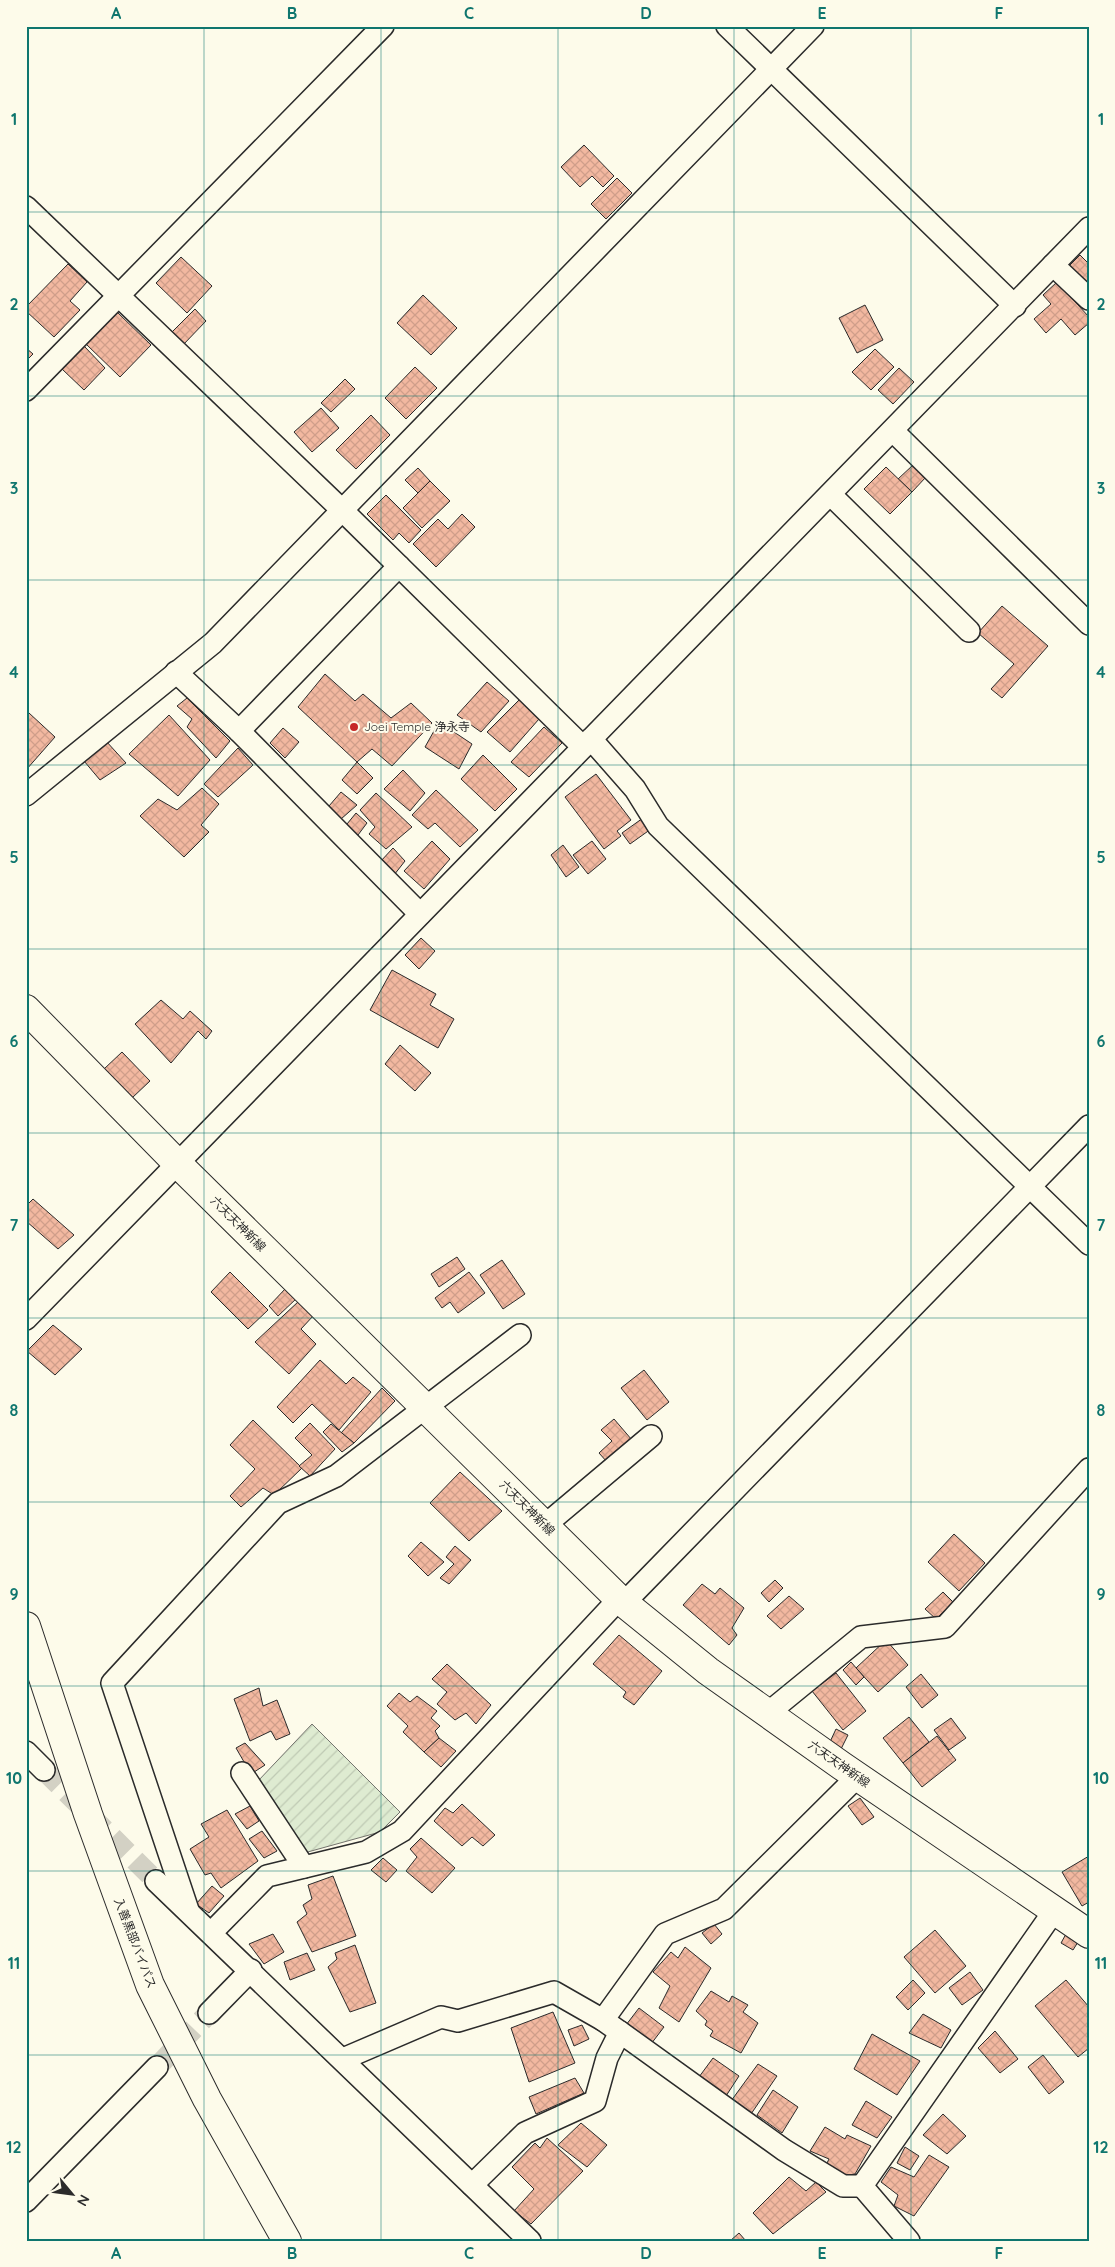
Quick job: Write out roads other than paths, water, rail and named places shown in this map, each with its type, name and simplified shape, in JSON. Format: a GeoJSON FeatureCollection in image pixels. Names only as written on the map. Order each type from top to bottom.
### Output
{"type":"FeatureCollection","features":[{"type":"Feature","properties":{"kind":"main road","name":"六天天神新線"},"geometry":{"type":"LineString","coordinates":[[26,1009],[177,1163],[622,1601],[708,1671],[857,1777],[1077,1922]]}},
{"type":"Feature","properties":{"kind":"main road","name":"入善黒部バイパス"},"geometry":{"type":"LineString","coordinates":[[26,1626],[88,1814],[150,1985],[207,2100],[287,2241]]}},
{"type":"Feature","properties":{"kind":"street"},"geometry":{"type":"LineString","coordinates":[[26,390],[383,26]]}},
{"type":"Feature","properties":{"kind":"street"},"geometry":{"type":"LineString","coordinates":[[727,26],[1015,306]]}},
{"type":"Feature","properties":{"kind":"street"},"geometry":{"type":"LineString","coordinates":[[26,795],[213,643],[814,26]]}},
{"type":"Feature","properties":{"kind":"street"},"geometry":{"type":"LineString","coordinates":[[26,207],[120,295],[399,566],[635,789],[658,826],[1089,1244]]}},
{"type":"Feature","properties":{"kind":"street"},"geometry":{"type":"LineString","coordinates":[[26,1319],[1089,228]]}},
{"type":"Feature","properties":{"kind":"street"},"geometry":{"type":"LineString","coordinates":[[1053,265],[1089,299]]}},
{"type":"Feature","properties":{"kind":"street"},"geometry":{"type":"LineString","coordinates":[[893,431],[1089,624]]}},
{"type":"Feature","properties":{"kind":"street"},"geometry":{"type":"LineString","coordinates":[[830,495],[969,631]]}},
{"type":"Feature","properties":{"kind":"street"},"geometry":{"type":"LineString","coordinates":[[239,731],[399,566]]}},
{"type":"Feature","properties":{"kind":"street"},"geometry":{"type":"LineString","coordinates":[[176,672],[239,731],[420,914]]}},
{"type":"Feature","properties":{"kind":"street"},"geometry":{"type":"LineString","coordinates":[[212,1932],[267,1876],[366,1852],[402,1831],[622,1601],[1089,1126]]}},
{"type":"Feature","properties":{"kind":"street"},"geometry":{"type":"LineString","coordinates":[[188,1910],[112,1684],[278,1503],[336,1476],[520,1335]]}},
{"type":"Feature","properties":{"kind":"street"},"geometry":{"type":"LineString","coordinates":[[544,1526],[651,1436]]}},
{"type":"Feature","properties":{"kind":"street"},"geometry":{"type":"LineString","coordinates":[[768,1714],[861,1637],[946,1627],[1089,1469]]}},
{"type":"Feature","properties":{"kind":"street"},"geometry":{"type":"LineString","coordinates":[[26,1752],[44,1770]]}},
{"type":"Feature","properties":{"kind":"street"},"geometry":{"type":"LineString","coordinates":[[242,1773],[304,1867]]}},
{"type":"Feature","properties":{"kind":"street"},"geometry":{"type":"LineString","coordinates":[[472,2184],[525,2133],[595,2101],[607,2058],[612,2026],[665,1934],[724,1909],[857,1777]]}},
{"type":"Feature","properties":{"kind":"street"},"geometry":{"type":"LineString","coordinates":[[156,1881],[212,1932],[530,2241]]}},
{"type":"Feature","properties":{"kind":"street"},"geometry":{"type":"LineString","coordinates":[[862,2186],[1077,1922]]}},
{"type":"Feature","properties":{"kind":"street"},"geometry":{"type":"LineString","coordinates":[[209,2013],[251,1970]]}},
{"type":"Feature","properties":{"kind":"street"},"geometry":{"type":"LineString","coordinates":[[343,2060],[441,2016],[458,2021],[554,1992],[612,2026],[784,2150],[843,2186],[862,2186],[909,2241]]}},
{"type":"Feature","properties":{"kind":"street"},"geometry":{"type":"LineString","coordinates":[[26,2201],[157,2066]]}},
{"type":"Feature","properties":{"kind":"tunnel"},"geometry":{"type":"LineString","coordinates":[[44,1770],[156,1881]]}},
{"type":"Feature","properties":{"kind":"tunnel"},"geometry":{"type":"LineString","coordinates":[[157,2067],[209,2013]]}},
{"type":"Feature","properties":{"kind":"place","name":"Joei Temple 浄永寺"},"geometry":{"type":"Point","coordinates":[354,727]}}]}
